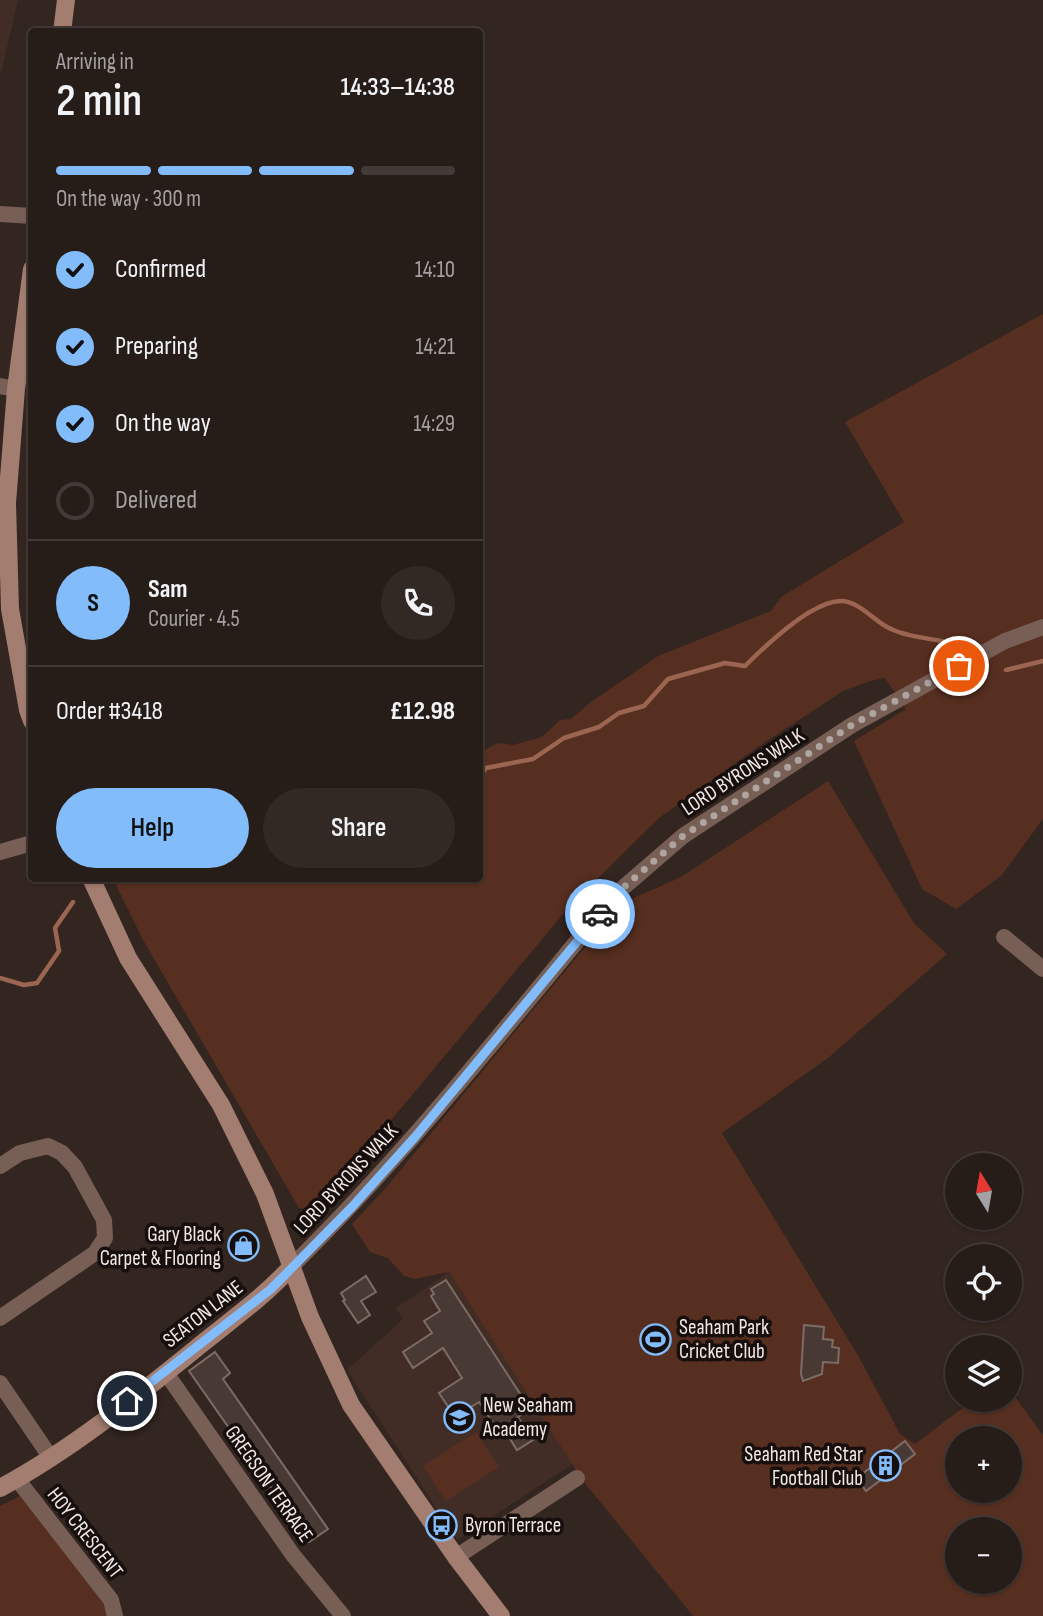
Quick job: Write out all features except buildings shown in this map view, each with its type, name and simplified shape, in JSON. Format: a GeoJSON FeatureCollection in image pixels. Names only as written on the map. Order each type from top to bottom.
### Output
{"type":"FeatureCollection","features":[{"type":"Feature","properties":{"kind":"main road"},"geometry":{"type":"LineString","coordinates":[[62,28],[66,0]]}},
{"type":"Feature","properties":{"kind":"main road"},"geometry":{"type":"LineString","coordinates":[[28,307],[8,387],[7,503],[10,609],[28,710]]}},
{"type":"Feature","properties":{"kind":"main road"},"geometry":{"type":"LineString","coordinates":[[92,882],[128,958],[221,1105],[265,1194],[310,1317],[351,1405],[500,1616]]}},
{"type":"Feature","properties":{"kind":"main road","name":"SEATON LANE"},"geometry":{"type":"LineString","coordinates":[[0,1488],[51,1458],[166,1373],[271,1289],[292,1266]]}},
{"type":"Feature","properties":{"kind":"street"},"geometry":{"type":"LineString","coordinates":[[0,214],[28,216]]}},
{"type":"Feature","properties":{"kind":"street","name":"LORD BYRONS WALK"},"geometry":{"type":"LineString","coordinates":[[292,1266],[352,1207],[415,1137],[617,893],[648,865],[683,836],[852,725],[1005,641],[1043,627]]}},
{"type":"Feature","properties":{"kind":"street"},"geometry":{"type":"LineString","coordinates":[[0,852],[28,843]]}},
{"type":"Feature","properties":{"kind":"street"},"geometry":{"type":"LineString","coordinates":[[1004,937],[1043,969]]}},
{"type":"Feature","properties":{"kind":"street"},"geometry":{"type":"LineString","coordinates":[[0,1166],[20,1153],[48,1146],[62,1153],[75,1167],[104,1220],[105,1238],[95,1253],[0,1318]]}},
{"type":"Feature","properties":{"kind":"street","name":"GREGSON TERRACE"},"geometry":{"type":"LineString","coordinates":[[166,1373],[293,1555],[342,1616]]}},
{"type":"Feature","properties":{"kind":"street"},"geometry":{"type":"LineString","coordinates":[[0,1383],[51,1458]]}},
{"type":"Feature","properties":{"kind":"street"},"geometry":{"type":"LineString","coordinates":[[456,1557],[577,1478]]}},
{"type":"Feature","properties":{"kind":"street","name":"HOY CRESCENT"},"geometry":{"type":"LineString","coordinates":[[17,1479],[111,1600],[115,1616]]}},
{"type":"Feature","properties":{"kind":"shaded area"},"geometry":{"type":"Polygon","coordinates":[[[0,0],[18,0],[1,73],[0,72],[0,0]]]}},
{"type":"Feature","properties":{"kind":"shaded area"},"geometry":{"type":"Polygon","coordinates":[[[1043,314],[1043,819],[1001,876],[956,909],[922,889],[854,741],[906,709],[885,678],[843,691],[758,747],[659,818],[569,907],[316,1210],[299,1208],[143,940],[114,882],[483,882],[483,750],[498,743],[513,745],[542,737],[560,720],[571,719],[658,656],[771,611],[781,597],[904,522],[845,422],[1043,314]]]}},
{"type":"Feature","properties":{"kind":"shaded area"},"geometry":{"type":"Polygon","coordinates":[[[828,781],[914,923],[947,954],[828,1058],[722,1133],[859,1357],[900,1434],[915,1444],[957,1412],[1022,1412],[1022,1406],[1043,1435],[1043,1616],[693,1616],[584,1482],[449,1272],[414,1279],[404,1276],[388,1258],[370,1252],[352,1224],[384,1190],[580,953],[627,901],[681,877],[828,781]]]}},
{"type":"Feature","properties":{"kind":"shaded area","name":"New Seaham Academy"},"geometry":{"type":"Polygon","coordinates":[[[449,1272],[573,1464],[457,1540],[347,1370],[403,1319],[396,1308],[449,1272]]]}},
{"type":"Feature","properties":{"kind":"shaded area"},"geometry":{"type":"Polygon","coordinates":[[[476,1432],[499,1467],[446,1501],[423,1466],[476,1432]]]}},
{"type":"Feature","properties":{"kind":"shaded area"},"geometry":{"type":"Polygon","coordinates":[[[20,1496],[102,1600],[108,1616],[0,1616],[0,1506],[20,1496]]]}},
{"type":"Feature","properties":{"kind":"waterway"},"geometry":{"type":"LineString","coordinates":[[483,772],[486,768],[533,759],[564,738],[599,727],[619,713],[644,706],[668,679],[725,663],[745,666],[790,625],[831,602],[850,602],[896,631],[953,643]]}},
{"type":"Feature","properties":{"kind":"waterway"},"geometry":{"type":"LineString","coordinates":[[1006,670],[1043,661]]}},
{"type":"Feature","properties":{"kind":"waterway"},"geometry":{"type":"LineString","coordinates":[[0,978],[24,985],[37,983],[59,951],[55,928],[73,902]]}},
{"type":"Feature","properties":{"kind":"way so far"},"geometry":{"type":"LineString","coordinates":[[600,914],[617,893],[683,836],[852,725],[959,666]]}},
{"type":"Feature","properties":{"kind":"place","name":"Gary Black Carpet & Flooring"},"geometry":{"type":"Point","coordinates":[244,1246]}},
{"type":"Feature","properties":{"kind":"place","name":"Seaham Park Cricket Club"},"geometry":{"type":"Point","coordinates":[656,1339]}},
{"type":"Feature","properties":{"kind":"place","name":"New Seaham Academy"},"geometry":{"type":"Point","coordinates":[460,1417]}},
{"type":"Feature","properties":{"kind":"place","name":"Seaham Red Star Football Club"},"geometry":{"type":"Point","coordinates":[886,1466]}},
{"type":"Feature","properties":{"kind":"place","name":"Byron Terrace"},"geometry":{"type":"Point","coordinates":[442,1525]}},
{"type":"Feature","properties":{"kind":"route"},"geometry":{"type":"LineString","coordinates":[[127,1401],[271,1289],[352,1207],[415,1137],[600,914]]}}]}
